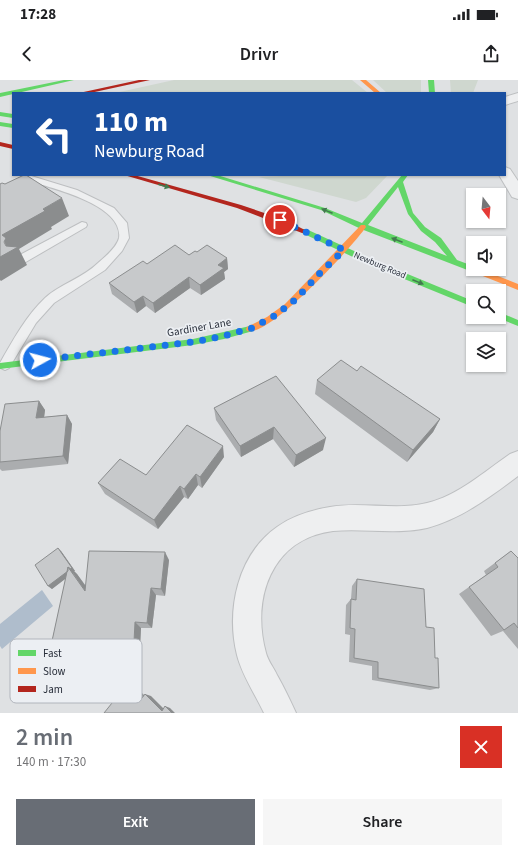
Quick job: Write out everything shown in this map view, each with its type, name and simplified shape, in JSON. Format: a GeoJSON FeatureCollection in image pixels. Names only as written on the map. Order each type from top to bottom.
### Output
{"type":"FeatureCollection","features":[{"type":"Feature","properties":{"kind":"main road"},"geometry":{"type":"LineString","coordinates":[[14,92],[71,80]]}},
{"type":"Feature","properties":{"kind":"main road"},"geometry":{"type":"LineString","coordinates":[[87,92],[147,80]]}},
{"type":"Feature","properties":{"kind":"main road"},"geometry":{"type":"LineString","coordinates":[[363,80],[377,92]]}},
{"type":"Feature","properties":{"kind":"main road"},"geometry":{"type":"LineString","coordinates":[[432,80],[432,92]]}},
{"type":"Feature","properties":{"kind":"main road"},"geometry":{"type":"LineString","coordinates":[[0,95],[12,92]]}},
{"type":"Feature","properties":{"kind":"main road"},"geometry":{"type":"LineString","coordinates":[[0,110],[12,108]]}},
{"type":"Feature","properties":{"kind":"main road"},"geometry":{"type":"LineString","coordinates":[[0,114],[12,116]]}},
{"type":"Feature","properties":{"kind":"main road"},"geometry":{"type":"LineString","coordinates":[[0,124],[12,126]]}},
{"type":"Feature","properties":{"kind":"main road"},"geometry":{"type":"LineString","coordinates":[[0,144],[12,147]]}},
{"type":"Feature","properties":{"kind":"main road","name":"Newburg Road"},"geometry":{"type":"LineString","coordinates":[[131,176],[213,199],[280,220],[344,250],[466,301]]}},
{"type":"Feature","properties":{"kind":"main road"},"geometry":{"type":"LineString","coordinates":[[213,176],[323,210],[363,227],[466,266]]}},
{"type":"Feature","properties":{"kind":"main road"},"geometry":{"type":"LineString","coordinates":[[402,179],[410,213],[423,229],[438,240],[454,261]]}},
{"type":"Feature","properties":{"kind":"main road","name":"Gardiner Lane"},"geometry":{"type":"LineString","coordinates":[[3,365],[193,342],[224,336],[252,328],[276,315],[296,299],[344,250],[402,179]]}},
{"type":"Feature","properties":{"kind":"main road"},"geometry":{"type":"LineString","coordinates":[[490,276],[518,287]]}},
{"type":"Feature","properties":{"kind":"main road"},"geometry":{"type":"LineString","coordinates":[[506,318],[518,323]]}},
{"type":"Feature","properties":{"kind":"street"},"geometry":{"type":"LineString","coordinates":[[506,101],[518,97]]}},
{"type":"Feature","properties":{"kind":"street"},"geometry":{"type":"LineString","coordinates":[[506,174],[518,194]]}},
{"type":"Feature","properties":{"kind":"street"},"geometry":{"type":"LineString","coordinates":[[280,713],[253,657],[247,625],[249,595],[257,569],[270,548],[288,533],[310,523],[332,519],[413,518],[439,512],[461,501],[518,462]]}},
{"type":"Feature","properties":{"kind":"lane"},"geometry":{"type":"LineString","coordinates":[[3,365],[32,320],[50,300],[101,267],[118,249],[124,238],[122,223],[111,210],[74,192],[28,178]]}},
{"type":"Feature","properties":{"kind":"lane"},"geometry":{"type":"LineString","coordinates":[[20,260],[82,225]]}},
{"type":"Feature","properties":{"kind":"shaded area"},"geometry":{"type":"Polygon","coordinates":[[[174,80],[352,80],[367,92],[120,92],[174,80]]]}},
{"type":"Feature","properties":{"kind":"shaded area"},"geometry":{"type":"Polygon","coordinates":[[[373,80],[421,80],[421,92],[386,92],[373,80]]]}},
{"type":"Feature","properties":{"kind":"shaded area"},"geometry":{"type":"Polygon","coordinates":[[[450,80],[478,80],[473,92],[451,92],[450,80]]]}},
{"type":"Feature","properties":{"kind":"shaded area"},"geometry":{"type":"Polygon","coordinates":[[[387,176],[366,198],[356,202],[259,177],[387,176]]]}},
{"type":"Feature","properties":{"kind":"water"},"geometry":{"type":"Polygon","coordinates":[[[42,590],[53,606],[14,639],[10,639],[10,642],[2,649],[0,646],[0,624],[42,590]]]}},
{"type":"Feature","properties":{"kind":"building"},"geometry":{"type":"Polygon","coordinates":[[[22,176],[28,176],[62,198],[43,209],[45,211],[2,235],[6,238],[4,242],[6,246],[18,247],[0,257],[0,184],[5,184],[22,176]]]}},
{"type":"Feature","properties":{"kind":"building"},"geometry":{"type":"Polygon","coordinates":[[[175,245],[189,255],[195,251],[197,252],[207,245],[227,258],[218,265],[224,268],[200,285],[189,277],[153,303],[143,296],[134,302],[109,283],[143,261],[147,264],[175,245]]]}},
{"type":"Feature","properties":{"kind":"building"},"geometry":{"type":"Polygon","coordinates":[[[341,360],[357,371],[361,366],[440,419],[413,450],[317,380],[341,360]]]}},
{"type":"Feature","properties":{"kind":"building"},"geometry":{"type":"Polygon","coordinates":[[[276,376],[326,438],[296,455],[274,427],[240,446],[214,408],[276,376]]]}},
{"type":"Feature","properties":{"kind":"building"},"geometry":{"type":"Polygon","coordinates":[[[39,401],[36,418],[67,415],[63,456],[0,462],[0,431],[5,404],[39,401]]]}},
{"type":"Feature","properties":{"kind":"building"},"geometry":{"type":"Polygon","coordinates":[[[187,425],[223,446],[200,477],[196,474],[184,489],[180,486],[154,520],[98,483],[120,459],[146,475],[187,425]]]}},
{"type":"Feature","properties":{"kind":"building"},"geometry":{"type":"Polygon","coordinates":[[[58,548],[72,568],[71,569],[68,567],[68,571],[48,586],[35,565],[58,548]]]}},
{"type":"Feature","properties":{"kind":"building"},"geometry":{"type":"Polygon","coordinates":[[[89,551],[165,552],[161,589],[151,588],[147,623],[135,622],[134,639],[52,639],[68,567],[85,591],[89,551]]]}},
{"type":"Feature","properties":{"kind":"building"},"geometry":{"type":"Polygon","coordinates":[[[511,551],[518,558],[518,628],[514,623],[504,630],[469,587],[498,567],[495,563],[511,551]]]}},
{"type":"Feature","properties":{"kind":"building"},"geometry":{"type":"Polygon","coordinates":[[[357,579],[424,589],[426,627],[434,628],[435,658],[438,658],[439,688],[378,678],[378,662],[354,658],[355,629],[350,628],[351,599],[356,600],[357,579]]]}},
{"type":"Feature","properties":{"kind":"building"},"geometry":{"type":"Polygon","coordinates":[[[145,694],[162,711],[165,706],[172,713],[104,713],[112,703],[142,703],[142,698],[145,694]]]}},
{"type":"Feature","properties":{"kind":"traffic: fast"},"geometry":{"type":"LineString","coordinates":[[14,92],[71,80]]}},
{"type":"Feature","properties":{"kind":"traffic: fast"},"geometry":{"type":"LineString","coordinates":[[431,80],[432,92]]}},
{"type":"Feature","properties":{"kind":"traffic: fast"},"geometry":{"type":"LineString","coordinates":[[0,95],[12,92]]}},
{"type":"Feature","properties":{"kind":"traffic: fast"},"geometry":{"type":"LineString","coordinates":[[0,114],[12,116]]}},
{"type":"Feature","properties":{"kind":"traffic: fast"},"geometry":{"type":"LineString","coordinates":[[0,124],[12,126]]}},
{"type":"Feature","properties":{"kind":"traffic: fast"},"geometry":{"type":"LineString","coordinates":[[213,176],[323,209],[396,240],[466,266]]}},
{"type":"Feature","properties":{"kind":"traffic: fast"},"geometry":{"type":"LineString","coordinates":[[363,227],[404,176]]}},
{"type":"Feature","properties":{"kind":"traffic: fast"},"geometry":{"type":"LineString","coordinates":[[400,182],[410,213],[423,229],[438,240],[454,261]]}},
{"type":"Feature","properties":{"kind":"traffic: fast"},"geometry":{"type":"LineString","coordinates":[[304,231],[373,263],[466,301]]}},
{"type":"Feature","properties":{"kind":"traffic: fast"},"geometry":{"type":"LineString","coordinates":[[506,318],[518,323]]}},
{"type":"Feature","properties":{"kind":"traffic: fast"},"geometry":{"type":"LineString","coordinates":[[0,366],[193,342],[250,329]]}},
{"type":"Feature","properties":{"kind":"traffic: slow"},"geometry":{"type":"LineString","coordinates":[[363,80],[377,92]]}},
{"type":"Feature","properties":{"kind":"traffic: slow"},"geometry":{"type":"LineString","coordinates":[[250,329],[270,319],[288,306],[363,227]]}},
{"type":"Feature","properties":{"kind":"traffic: slow"},"geometry":{"type":"LineString","coordinates":[[490,276],[518,287]]}},
{"type":"Feature","properties":{"kind":"traffic: jam"},"geometry":{"type":"LineString","coordinates":[[87,92],[147,80]]}},
{"type":"Feature","properties":{"kind":"traffic: jam"},"geometry":{"type":"LineString","coordinates":[[0,144],[12,147]]}},
{"type":"Feature","properties":{"kind":"traffic: jam"},"geometry":{"type":"LineString","coordinates":[[131,176],[239,206],[304,231]]}},
{"type":"Feature","properties":{"kind":"route"},"geometry":{"type":"LineString","coordinates":[[40,360],[193,342],[224,336],[252,328],[265,322],[296,299],[344,250],[280,220]]}}]}
